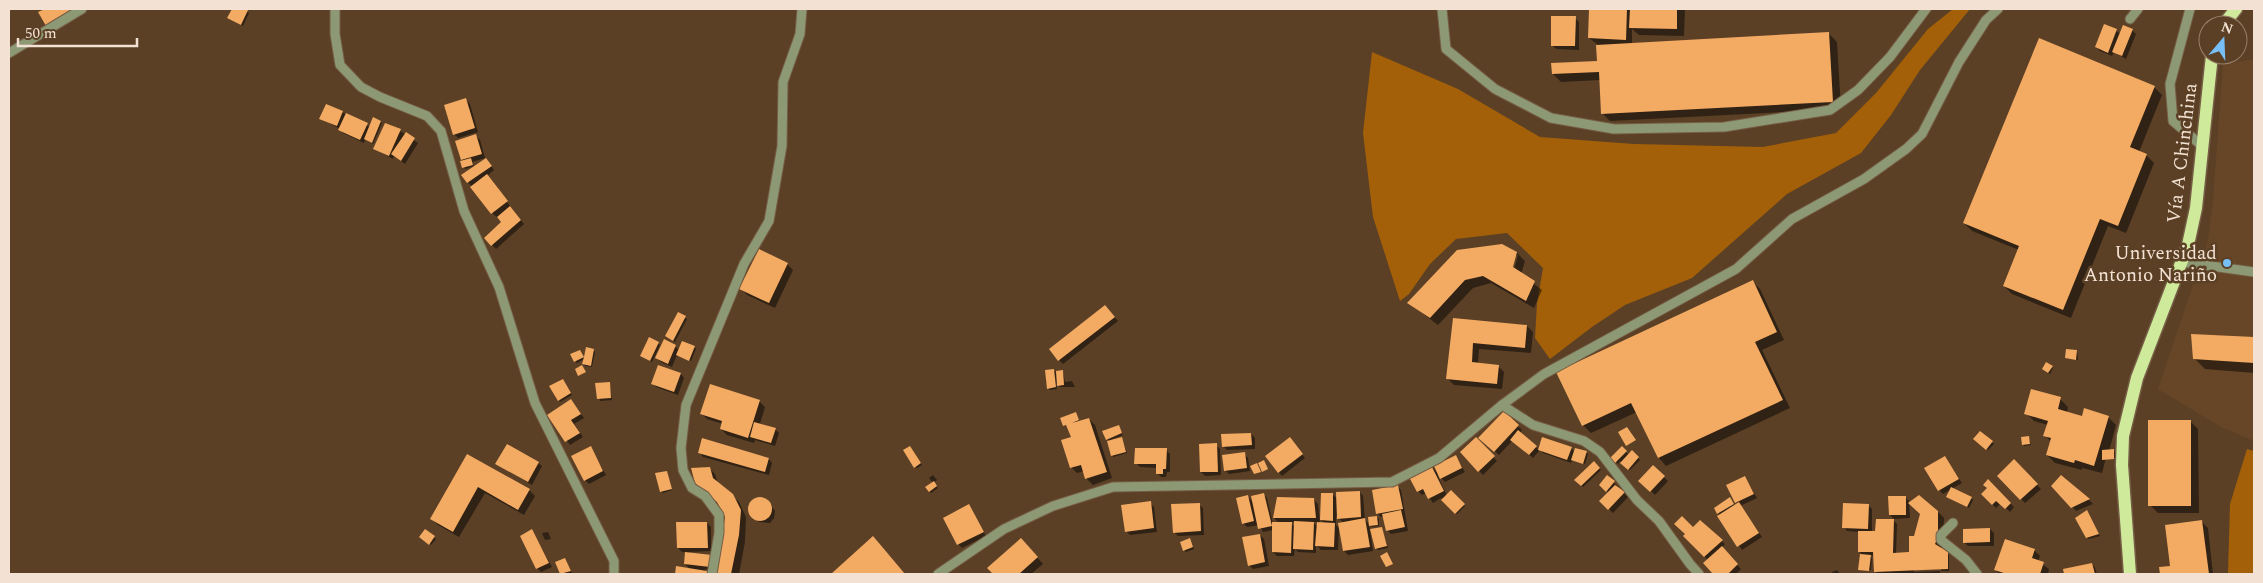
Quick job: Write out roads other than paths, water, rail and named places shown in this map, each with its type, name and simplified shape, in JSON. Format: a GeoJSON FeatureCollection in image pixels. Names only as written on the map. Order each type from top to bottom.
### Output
{"type":"FeatureCollection","features":[{"type":"Feature","properties":{"kind":"main road","name":"Vía A Chinchina"},"geometry":{"type":"LineString","coordinates":[[2130,574],[2122,466],[2122,436],[2137,378],[2188,245],[2196,208],[2201,144],[2211,65]]}},
{"type":"Feature","properties":{"kind":"street"},"geometry":{"type":"LineString","coordinates":[[9,53],[82,9]]}},
{"type":"Feature","properties":{"kind":"street"},"geometry":{"type":"LineString","coordinates":[[335,9],[335,34],[340,65],[362,87],[380,97],[427,116],[441,131],[464,211],[499,287],[535,403],[614,561],[614,574]]}},
{"type":"Feature","properties":{"kind":"street"},"geometry":{"type":"LineString","coordinates":[[712,574],[719,533],[719,515],[705,496],[692,488],[683,470],[682,448],[686,405],[744,264],[769,221],[782,146],[783,82],[800,34],[802,9]]}},
{"type":"Feature","properties":{"kind":"street"},"geometry":{"type":"LineString","coordinates":[[1442,9],[1446,49],[1495,89],[1551,118],[1614,128],[1724,127],[1830,110],[1858,90],[1890,57],[1926,9]]}},
{"type":"Feature","properties":{"kind":"street"},"geometry":{"type":"LineString","coordinates":[[938,574],[1004,529],[1053,506],[1113,487],[1392,482],[1439,458],[1502,405],[1544,374],[1736,269],[1792,218],[1864,179],[1906,149],[1922,134],[1959,62],[1986,20],[1998,9]]}},
{"type":"Feature","properties":{"kind":"street"},"geometry":{"type":"LineString","coordinates":[[2130,19],[2138,9]]}},
{"type":"Feature","properties":{"kind":"street"},"geometry":{"type":"LineString","coordinates":[[2190,9],[2170,84],[2172,112],[2173,120],[2201,144]]}},
{"type":"Feature","properties":{"kind":"street"},"geometry":{"type":"LineString","coordinates":[[2182,262],[2254,272]]}},
{"type":"Feature","properties":{"kind":"street"},"geometry":{"type":"LineString","coordinates":[[1502,405],[1533,425],[1584,441],[1600,452],[1637,500],[1659,521],[1699,574]]}},
{"type":"Feature","properties":{"kind":"street"},"geometry":{"type":"LineString","coordinates":[[1952,523],[1941,535],[1941,540],[1966,560],[1977,574]]}},
{"type":"Feature","properties":{"kind":"place","name":"Universidad Antonio Nariño"},"geometry":{"type":"Point","coordinates":[2227,263]}}]}
